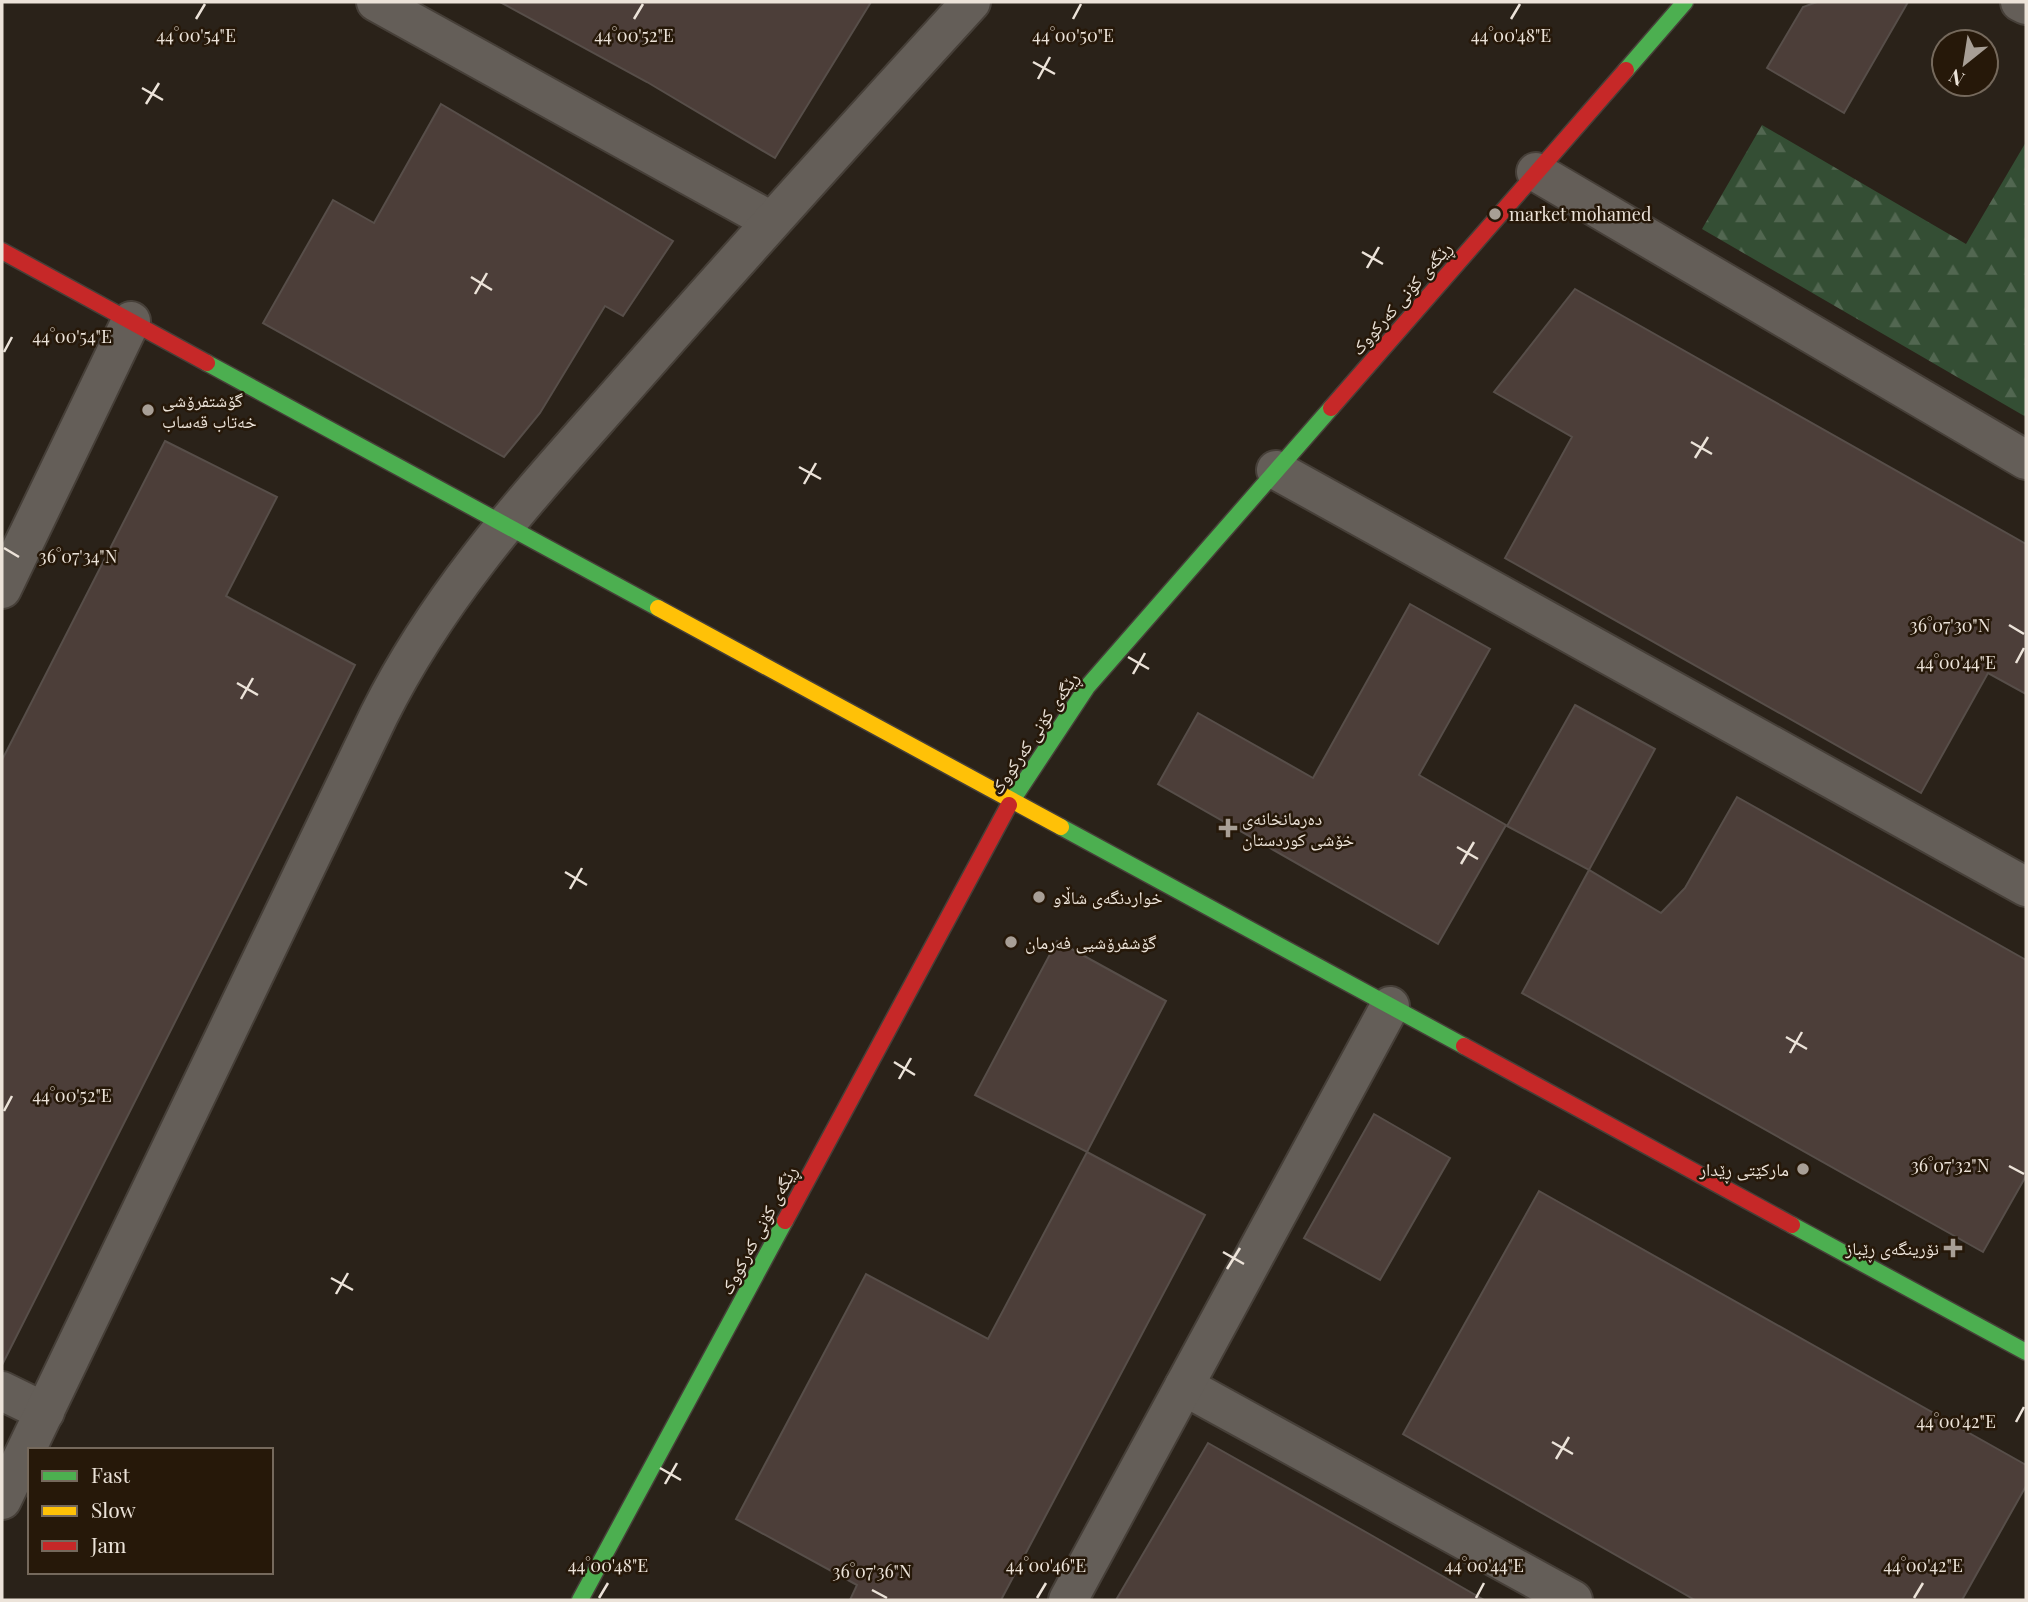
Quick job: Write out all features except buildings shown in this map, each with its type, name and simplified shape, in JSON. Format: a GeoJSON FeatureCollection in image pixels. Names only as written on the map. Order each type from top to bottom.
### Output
{"type":"FeatureCollection","features":[{"type":"Feature","properties":{"kind":"street"},"geometry":{"type":"LineString","coordinates":[[376,2],[771,221]]}},
{"type":"Feature","properties":{"kind":"street"},"geometry":{"type":"LineString","coordinates":[[2,1500],[404,666],[432,619],[505,524],[771,221],[971,2]]}},
{"type":"Feature","properties":{"kind":"street","name":"ڕێگەی کۆنی کەرکووک"},"geometry":{"type":"LineString","coordinates":[[580,1600],[1012,800],[1087,687],[1685,2]]}},
{"type":"Feature","properties":{"kind":"street"},"geometry":{"type":"LineString","coordinates":[[2020,2],[2026,5]]}},
{"type":"Feature","properties":{"kind":"street"},"geometry":{"type":"LineString","coordinates":[[1536,172],[2026,460]]}},
{"type":"Feature","properties":{"kind":"street"},"geometry":{"type":"LineString","coordinates":[[2,251],[2026,1352]]}},
{"type":"Feature","properties":{"kind":"street"},"geometry":{"type":"LineString","coordinates":[[2,589],[131,321]]}},
{"type":"Feature","properties":{"kind":"street"},"geometry":{"type":"LineString","coordinates":[[1276,470],[2026,887]]}},
{"type":"Feature","properties":{"kind":"street"},"geometry":{"type":"LineString","coordinates":[[1068,1600],[1390,1006]]}},
{"type":"Feature","properties":{"kind":"street"},"geometry":{"type":"LineString","coordinates":[[1184,1386],[1573,1600]]}},
{"type":"Feature","properties":{"kind":"street"},"geometry":{"type":"LineString","coordinates":[[2,1391],[45,1412]]}},
{"type":"Feature","properties":{"kind":"green space"},"geometry":{"type":"Polygon","coordinates":[[[1762,125],[1966,244],[2026,142],[2026,417],[1702,229],[1762,125]]]}},
{"type":"Feature","properties":{"kind":"traffic: fast"},"geometry":{"type":"LineString","coordinates":[[1626,70],[1685,2]]}},
{"type":"Feature","properties":{"kind":"traffic: fast"},"geometry":{"type":"LineString","coordinates":[[207,363],[658,608]]}},
{"type":"Feature","properties":{"kind":"traffic: fast"},"geometry":{"type":"LineString","coordinates":[[1009,805],[1087,687],[1331,408]]}},
{"type":"Feature","properties":{"kind":"traffic: fast"},"geometry":{"type":"LineString","coordinates":[[1061,827],[1464,1046]]}},
{"type":"Feature","properties":{"kind":"traffic: fast"},"geometry":{"type":"LineString","coordinates":[[580,1600],[785,1221]]}},
{"type":"Feature","properties":{"kind":"traffic: fast"},"geometry":{"type":"LineString","coordinates":[[1792,1225],[2026,1352]]}},
{"type":"Feature","properties":{"kind":"traffic: slow"},"geometry":{"type":"LineString","coordinates":[[658,608],[1061,827]]}},
{"type":"Feature","properties":{"kind":"traffic: jam"},"geometry":{"type":"LineString","coordinates":[[1331,408],[1626,70]]}},
{"type":"Feature","properties":{"kind":"traffic: jam"},"geometry":{"type":"LineString","coordinates":[[2,251],[207,363]]}},
{"type":"Feature","properties":{"kind":"traffic: jam"},"geometry":{"type":"LineString","coordinates":[[785,1221],[1009,805]]}},
{"type":"Feature","properties":{"kind":"traffic: jam"},"geometry":{"type":"LineString","coordinates":[[1464,1046],[1792,1225]]}},
{"type":"Feature","properties":{"kind":"place","name":"market mohamed"},"geometry":{"type":"Point","coordinates":[1495,214]}},
{"type":"Feature","properties":{"kind":"place","name":"گۆشتفرۆشی خەتاب قەساب"},"geometry":{"type":"Point","coordinates":[148,410]}},
{"type":"Feature","properties":{"kind":"place","name":"دەرمانخانەی خۆشی کوردستان"},"geometry":{"type":"Point","coordinates":[1228,828]}},
{"type":"Feature","properties":{"kind":"place","name":"خواردنگەی شاڵاو"},"geometry":{"type":"Point","coordinates":[1039,897]}},
{"type":"Feature","properties":{"kind":"place","name":"گۆشفرۆشیی فەرمان"},"geometry":{"type":"Point","coordinates":[1011,942]}},
{"type":"Feature","properties":{"kind":"place","name":"مارکێتی ڕێدار"},"geometry":{"type":"Point","coordinates":[1803,1169]}},
{"type":"Feature","properties":{"kind":"place","name":"نۆرینگەی ڕێباز"},"geometry":{"type":"Point","coordinates":[1953,1248]}}]}
